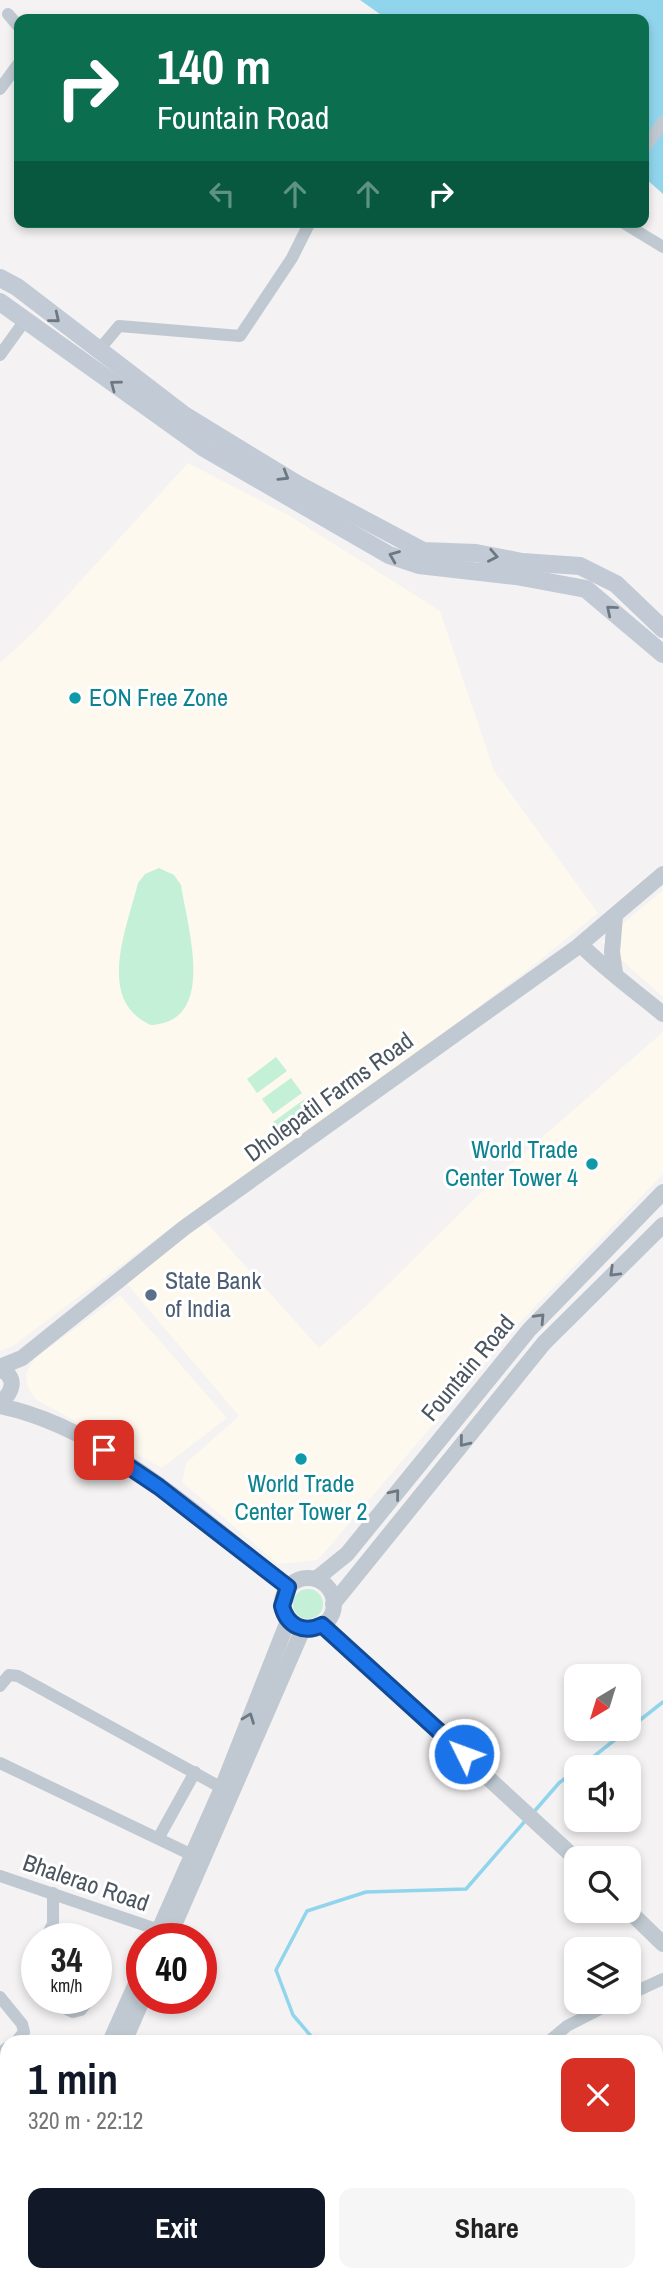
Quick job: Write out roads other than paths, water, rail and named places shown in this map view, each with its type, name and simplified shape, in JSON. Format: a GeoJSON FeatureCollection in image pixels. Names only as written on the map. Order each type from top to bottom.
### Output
{"type":"FeatureCollection","features":[{"type":"Feature","properties":{"kind":"main road"},"geometry":{"type":"LineString","coordinates":[[0,278],[17,287],[239,459],[399,558],[419,565],[516,576],[586,589],[663,654]]}},
{"type":"Feature","properties":{"kind":"main road"},"geometry":{"type":"LineString","coordinates":[[0,302],[170,426],[297,484],[423,551],[476,553],[522,562],[580,566],[616,584],[663,629]]}},
{"type":"Feature","properties":{"kind":"street"},"geometry":{"type":"LineString","coordinates":[[8,14],[14,21]]}},
{"type":"Feature","properties":{"kind":"street"},"geometry":{"type":"LineString","coordinates":[[0,89],[14,70]]}},
{"type":"Feature","properties":{"kind":"street"},"geometry":{"type":"LineString","coordinates":[[649,142],[663,122]]}},
{"type":"Feature","properties":{"kind":"street"},"geometry":{"type":"LineString","coordinates":[[99,351],[119,326],[223,332],[240,336],[292,258],[307,228]]}},
{"type":"Feature","properties":{"kind":"street"},"geometry":{"type":"LineString","coordinates":[[632,228],[663,247]]}},
{"type":"Feature","properties":{"kind":"street"},"geometry":{"type":"LineString","coordinates":[[0,355],[26,319]]}},
{"type":"Feature","properties":{"kind":"street","name":"Dholepatil Farms Road"},"geometry":{"type":"LineString","coordinates":[[0,1405],[6,1376],[22,1358],[184,1228],[584,942],[663,874]]}},
{"type":"Feature","properties":{"kind":"street"},"geometry":{"type":"LineString","coordinates":[[615,916],[613,968],[663,1014]]}},
{"type":"Feature","properties":{"kind":"street"},"geometry":{"type":"LineString","coordinates":[[584,942],[605,969],[613,968]]}},
{"type":"Feature","properties":{"kind":"street","name":"Fountain Road"},"geometry":{"type":"LineString","coordinates":[[288,1587],[299,1579],[316,1580],[347,1554],[529,1329],[663,1192]]}},
{"type":"Feature","properties":{"kind":"street","name":"Fountain Road"},"geometry":{"type":"LineString","coordinates":[[322,1625],[330,1616],[334,1604],[544,1343],[663,1224]]}},
{"type":"Feature","properties":{"kind":"street"},"geometry":{"type":"LineString","coordinates":[[6,1376],[31,1412]]}},
{"type":"Feature","properties":{"kind":"street"},"geometry":{"type":"LineString","coordinates":[[0,1405],[31,1412],[131,1468],[288,1587],[282,1606],[289,1621],[303,1629],[322,1625],[564,1848]]}},
{"type":"Feature","properties":{"kind":"street"},"geometry":{"type":"LineString","coordinates":[[316,1580],[327,1587],[334,1604]]}},
{"type":"Feature","properties":{"kind":"street"},"geometry":{"type":"LineString","coordinates":[[166,1923],[289,1621]]}},
{"type":"Feature","properties":{"kind":"street"},"geometry":{"type":"LineString","coordinates":[[167,1923],[303,1629]]}},
{"type":"Feature","properties":{"kind":"street"},"geometry":{"type":"LineString","coordinates":[[0,1686],[9,1675],[18,1676],[222,1788]]}},
{"type":"Feature","properties":{"kind":"street"},"geometry":{"type":"LineString","coordinates":[[0,1763],[192,1855]]}},
{"type":"Feature","properties":{"kind":"street"},"geometry":{"type":"LineString","coordinates":[[159,1837],[195,1772]]}},
{"type":"Feature","properties":{"kind":"street","name":"Bhalerao Road"},"geometry":{"type":"LineString","coordinates":[[0,1876],[53,1893],[128,1923]]}},
{"type":"Feature","properties":{"kind":"street"},"geometry":{"type":"LineString","coordinates":[[49,1923],[53,1893]]}},
{"type":"Feature","properties":{"kind":"street"},"geometry":{"type":"LineString","coordinates":[[641,1923],[663,1944]]}},
{"type":"Feature","properties":{"kind":"street"},"geometry":{"type":"LineString","coordinates":[[641,1989],[663,1979]]}},
{"type":"Feature","properties":{"kind":"street"},"geometry":{"type":"LineString","coordinates":[[0,1997],[22,2024],[24,2032],[22,2035]]}},
{"type":"Feature","properties":{"kind":"street"},"geometry":{"type":"LineString","coordinates":[[113,2035],[126,2006]]}},
{"type":"Feature","properties":{"kind":"street"},"geometry":{"type":"LineString","coordinates":[[127,2035],[136,2014]]}},
{"type":"Feature","properties":{"kind":"street"},"geometry":{"type":"LineString","coordinates":[[556,2035],[590,2014]]}},
{"type":"Feature","properties":{"kind":"street"},"geometry":{"type":"LineString","coordinates":[[0,2117],[0,2126]]}},
{"type":"Feature","properties":{"kind":"water"},"geometry":{"type":"Polygon","coordinates":[[[360,0],[663,0],[663,115],[649,136],[649,14],[380,14],[360,0]]]}},
{"type":"Feature","properties":{"kind":"water"},"geometry":{"type":"Polygon","coordinates":[[[663,122],[663,194],[649,181],[649,143],[663,122]]]}},
{"type":"Feature","properties":{"kind":"waterway"},"geometry":{"type":"LineString","coordinates":[[596,1755],[663,1702]]}},
{"type":"Feature","properties":{"kind":"waterway"},"geometry":{"type":"LineString","coordinates":[[532,1814],[564,1779]]}},
{"type":"Feature","properties":{"kind":"waterway"},"geometry":{"type":"LineString","coordinates":[[310,2035],[293,2015],[276,1970],[307,1911],[366,1892],[466,1889],[526,1820]]}},
{"type":"Feature","properties":{"kind":"place","name":"EON Free Zone"},"geometry":{"type":"Point","coordinates":[75,698]}},
{"type":"Feature","properties":{"kind":"place","name":"World Trade Center Tower 4"},"geometry":{"type":"Point","coordinates":[592,1164]}},
{"type":"Feature","properties":{"kind":"place","name":"State Bank of India"},"geometry":{"type":"Point","coordinates":[151,1295]}},
{"type":"Feature","properties":{"kind":"place","name":"World Trade Center Tower 2"},"geometry":{"type":"Point","coordinates":[301,1459]}}]}
